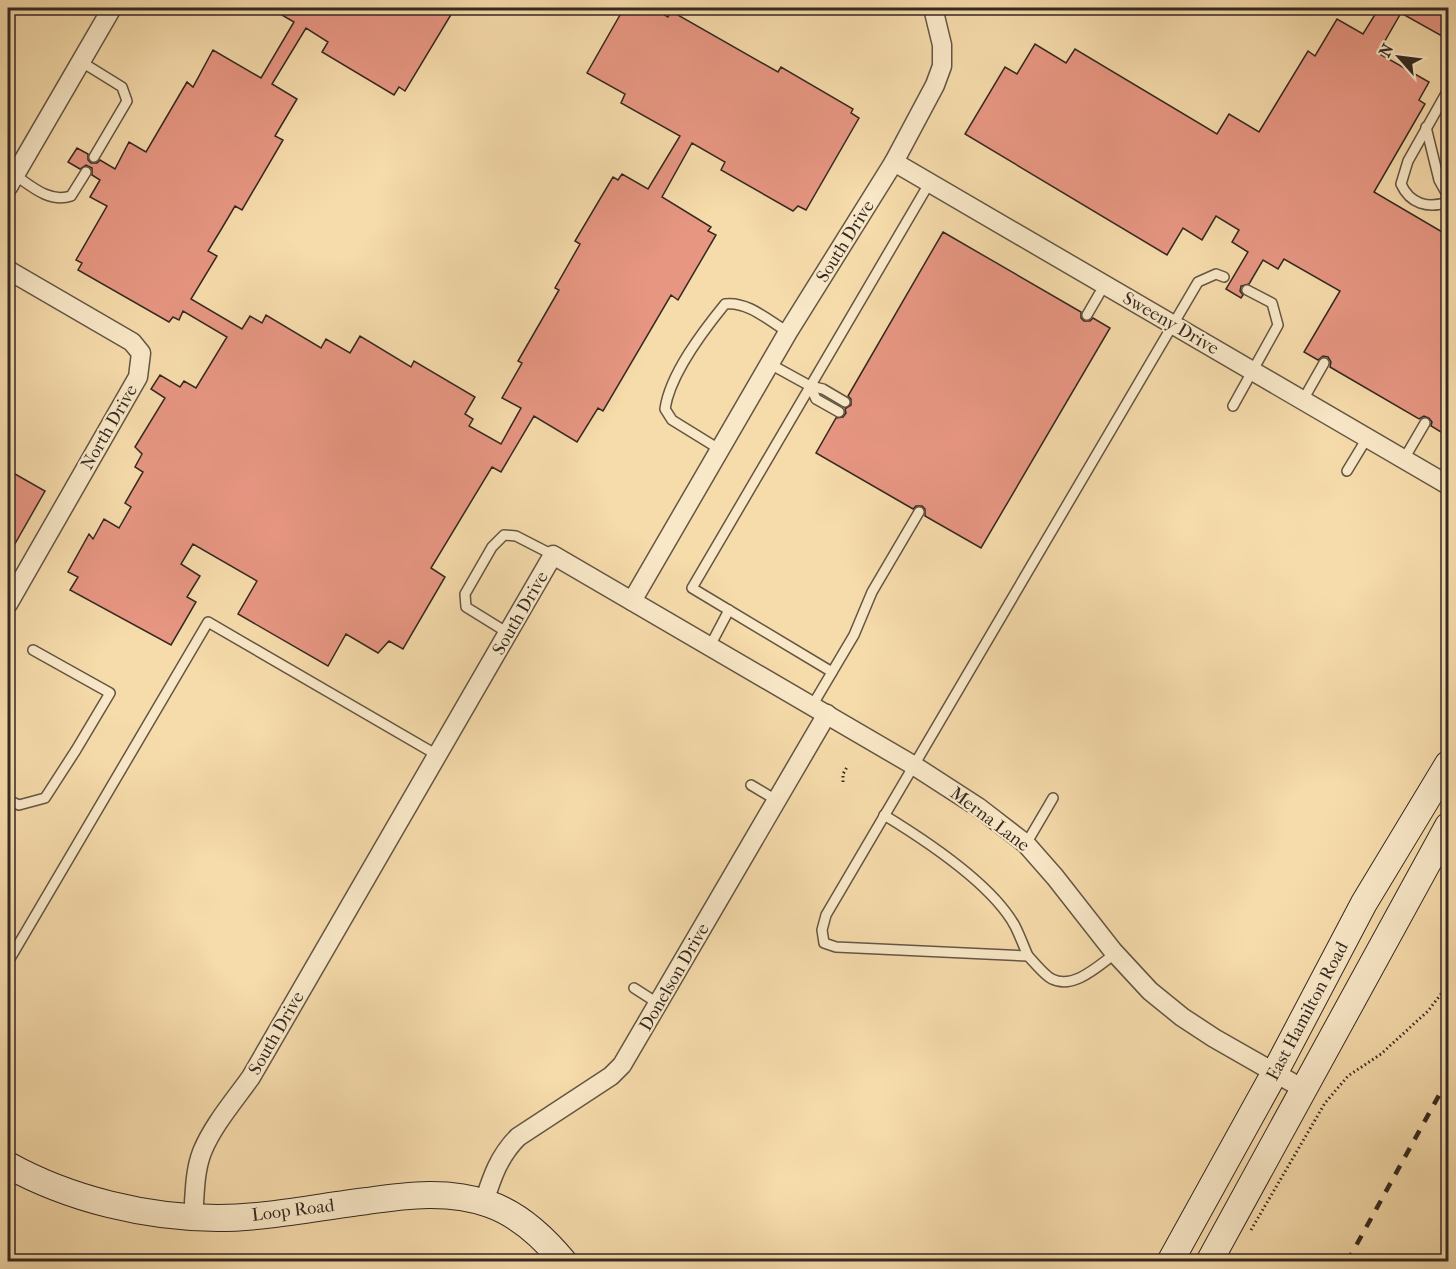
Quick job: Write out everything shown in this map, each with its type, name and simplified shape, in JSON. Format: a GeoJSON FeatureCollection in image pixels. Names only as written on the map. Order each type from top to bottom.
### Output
{"type":"FeatureCollection","features":[{"type":"Feature","properties":{"kind":"main road","name":"East Hamilton Road"},"geometry":{"type":"LineString","coordinates":[[1170,1262],[1274,1074],[1364,903],[1449,764]]}},
{"type":"Feature","properties":{"kind":"main road","name":"East Hamilton Road"},"geometry":{"type":"LineString","coordinates":[[1209,1262],[1449,826]]}},
{"type":"Feature","properties":{"kind":"main road","name":"Loop Road"},"geometry":{"type":"LineString","coordinates":[[8,1165],[30,1177],[78,1196],[144,1212],[193,1217],[243,1217],[410,1195],[452,1195],[491,1204],[530,1227],[564,1262]]}},
{"type":"Feature","properties":{"kind":"street"},"geometry":{"type":"LineString","coordinates":[[11,181],[111,8]]}},
{"type":"Feature","properties":{"kind":"street","name":"South Drive"},"geometry":{"type":"LineString","coordinates":[[193,1217],[196,1179],[201,1154],[209,1136],[250,1077],[553,555],[632,601],[788,332],[894,162],[935,86],[942,66],[942,45],[933,8]]}},
{"type":"Feature","properties":{"kind":"street","name":"Sweeny Drive"},"geometry":{"type":"LineString","coordinates":[[894,162],[1449,485]]}},
{"type":"Feature","properties":{"kind":"street","name":"North Drive"},"geometry":{"type":"LineString","coordinates":[[8,270],[132,342],[141,353],[138,377],[8,604]]}},
{"type":"Feature","properties":{"kind":"street","name":"Merna Lane"},"geometry":{"type":"LineString","coordinates":[[632,601],[913,765],[978,807],[1026,844],[1116,954],[1150,991],[1182,1017],[1237,1053],[1305,1090]]}},
{"type":"Feature","properties":{"kind":"street","name":"Donelson Drive"},"geometry":{"type":"LineString","coordinates":[[484,1202],[498,1161],[518,1137],[611,1076],[622,1065],[777,800],[819,710]]}},
{"type":"Feature","properties":{"kind":"lane"},"geometry":{"type":"LineString","coordinates":[[80,61],[122,87],[128,101],[94,157]]}},
{"type":"Feature","properties":{"kind":"lane"},"geometry":{"type":"LineString","coordinates":[[1449,90],[1408,161],[1401,184],[1406,194],[1417,203],[1437,206],[1449,202]]}},
{"type":"Feature","properties":{"kind":"lane"},"geometry":{"type":"LineString","coordinates":[[1426,127],[1439,180],[1449,196]]}},
{"type":"Feature","properties":{"kind":"lane"},"geometry":{"type":"LineString","coordinates":[[11,181],[60,200],[71,196],[86,172]]}},
{"type":"Feature","properties":{"kind":"lane"},"geometry":{"type":"LineString","coordinates":[[832,672],[692,588],[930,182]]}},
{"type":"Feature","properties":{"kind":"lane"},"geometry":{"type":"LineString","coordinates":[[1028,956],[836,947],[824,943],[822,930],[826,915],[913,765],[1198,282],[1216,274],[1224,277]]}},
{"type":"Feature","properties":{"kind":"lane"},"geometry":{"type":"LineString","coordinates":[[1087,315],[1105,284]]}},
{"type":"Feature","properties":{"kind":"lane"},"geometry":{"type":"LineString","coordinates":[[1233,406],[1278,325],[1272,303],[1247,290]]}},
{"type":"Feature","properties":{"kind":"lane"},"geometry":{"type":"LineString","coordinates":[[719,449],[672,420],[665,409],[667,393],[687,358],[725,304],[735,303],[749,308],[788,332]]}},
{"type":"Feature","properties":{"kind":"lane"},"geometry":{"type":"LineString","coordinates":[[1303,400],[1324,363]]}},
{"type":"Feature","properties":{"kind":"lane"},"geometry":{"type":"LineString","coordinates":[[770,364],[810,387],[823,389],[845,402]]}},
{"type":"Feature","properties":{"kind":"lane"},"geometry":{"type":"LineString","coordinates":[[810,387],[816,399],[839,412]]}},
{"type":"Feature","properties":{"kind":"lane"},"geometry":{"type":"LineString","coordinates":[[1404,459],[1425,423]]}},
{"type":"Feature","properties":{"kind":"lane"},"geometry":{"type":"LineString","coordinates":[[1347,471],[1367,438]]}},
{"type":"Feature","properties":{"kind":"lane"},"geometry":{"type":"LineString","coordinates":[[819,710],[832,672],[854,635],[872,592],[919,513]]}},
{"type":"Feature","properties":{"kind":"lane"},"geometry":{"type":"LineString","coordinates":[[508,633],[466,607],[465,594],[492,547],[504,535],[516,536],[553,555]]}},
{"type":"Feature","properties":{"kind":"lane"},"geometry":{"type":"LineString","coordinates":[[710,646],[729,610]]}},
{"type":"Feature","properties":{"kind":"lane"},"geometry":{"type":"LineString","coordinates":[[8,962],[208,622],[437,755]]}},
{"type":"Feature","properties":{"kind":"lane"},"geometry":{"type":"LineString","coordinates":[[8,800],[19,805],[45,798],[110,693],[33,650]]}},
{"type":"Feature","properties":{"kind":"lane"},"geometry":{"type":"LineString","coordinates":[[751,786],[777,800]]}},
{"type":"Feature","properties":{"kind":"lane"},"geometry":{"type":"LineString","coordinates":[[1026,844],[1053,798]]}},
{"type":"Feature","properties":{"kind":"lane"},"geometry":{"type":"LineString","coordinates":[[884,815],[925,840],[986,889],[1014,925],[1028,956],[1051,979],[1064,982],[1079,979],[1116,954]]}},
{"type":"Feature","properties":{"kind":"lane"},"geometry":{"type":"LineString","coordinates":[[634,988],[659,1004]]}},
{"type":"Feature","properties":{"kind":"path"},"geometry":{"type":"LineString","coordinates":[[843,782],[843,774],[847,766]]}},
{"type":"Feature","properties":{"kind":"path"},"geometry":{"type":"LineString","coordinates":[[1248,1235],[1325,1103],[1348,1076],[1381,1054],[1428,1011],[1449,985]]}},
{"type":"Feature","properties":{"kind":"building"},"geometry":{"type":"Polygon","coordinates":[[[270,8],[455,8],[405,91],[399,87],[394,95],[322,52],[328,42],[306,28],[272,84],[297,99],[275,136],[283,140],[242,210],[235,206],[208,251],[217,256],[191,299],[242,329],[250,316],[262,323],[266,315],[321,348],[326,339],[350,353],[360,336],[411,367],[414,361],[475,397],[465,414],[473,419],[469,426],[501,444],[521,408],[502,398],[522,363],[518,361],[559,290],[555,288],[580,244],[575,241],[613,177],[618,180],[622,174],[648,189],[680,136],[621,103],[625,94],[587,73],[624,8],[652,8],[668,17],[671,11],[778,72],[781,67],[853,109],[851,113],[859,118],[806,210],[798,206],[793,211],[721,170],[725,162],[692,143],[662,197],[711,227],[708,231],[716,235],[678,300],[671,295],[603,411],[598,408],[577,442],[534,416],[501,472],[492,467],[431,568],[445,577],[403,649],[389,641],[378,653],[346,634],[328,666],[238,614],[257,581],[193,544],[181,564],[200,576],[187,597],[196,602],[171,645],[70,590],[78,577],[68,572],[89,534],[93,539],[104,519],[119,528],[131,507],[125,503],[143,472],[135,467],[142,454],[135,447],[165,398],[151,389],[160,375],[180,387],[184,381],[196,388],[227,337],[183,311],[179,320],[173,317],[169,322],[78,270],[82,263],[76,260],[107,206],[90,197],[100,180],[92,175],[92,168],[86,165],[80,169],[68,162],[77,148],[88,154],[88,160],[91,163],[97,163],[100,160],[115,169],[129,142],[146,152],[187,82],[193,87],[213,50],[261,78],[294,22],[270,8]]]}},
{"type":"Feature","properties":{"kind":"building"},"geometry":{"type":"Polygon","coordinates":[[[1379,8],[1449,8],[1449,40],[1401,13],[1378,53],[1429,82],[1419,100],[1425,104],[1374,192],[1449,236],[1449,437],[1431,426],[1432,422],[1429,418],[1424,416],[1419,419],[1330,367],[1331,362],[1328,357],[1323,356],[1318,360],[1304,352],[1340,291],[1284,259],[1278,269],[1263,260],[1249,284],[1241,286],[1240,291],[1243,295],[1241,298],[1226,289],[1248,252],[1232,242],[1239,230],[1216,216],[1202,240],[1183,228],[1167,255],[965,134],[1005,67],[1017,74],[1035,44],[1066,63],[1075,49],[1217,134],[1229,114],[1259,132],[1308,51],[1315,56],[1337,19],[1363,34],[1379,8]]]}},
{"type":"Feature","properties":{"kind":"building"},"geometry":{"type":"Polygon","coordinates":[[[943,232],[1081,312],[1081,318],[1084,321],[1090,321],[1093,318],[1110,328],[981,548],[925,516],[925,509],[922,506],[916,506],[913,509],[816,453],[836,418],[843,417],[846,413],[845,409],[851,405],[851,399],[848,396],[943,232]]]}},
{"type":"Feature","properties":{"kind":"building"},"geometry":{"type":"Polygon","coordinates":[[[8,470],[45,491],[8,556],[8,470]]]}},
{"type":"Feature","properties":{"kind":"railway"},"geometry":{"type":"LineString","coordinates":[[1347,1262],[1448,1079]]}}]}
